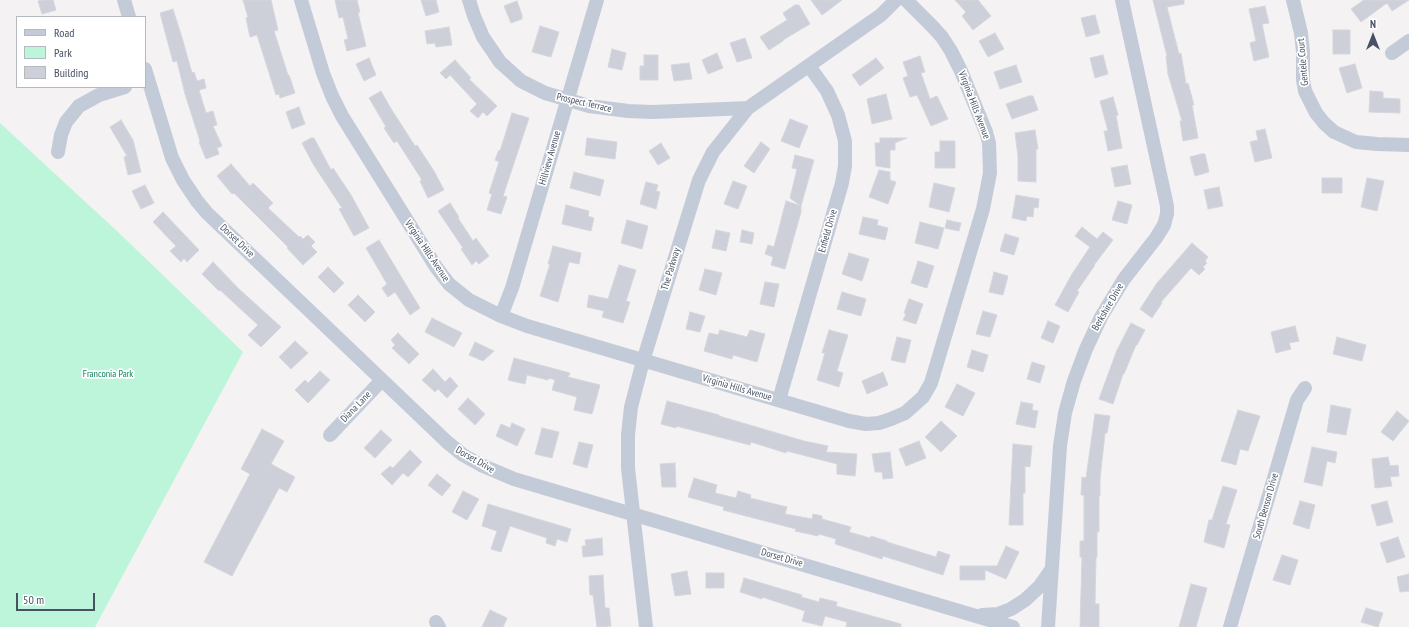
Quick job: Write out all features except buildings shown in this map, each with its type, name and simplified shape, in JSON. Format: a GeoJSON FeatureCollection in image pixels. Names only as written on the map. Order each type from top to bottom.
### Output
{"type":"FeatureCollection","features":[{"type":"Feature","properties":{"kind":"street"},"geometry":{"type":"LineString","coordinates":[[124,0],[129,16]]}},
{"type":"Feature","properties":{"kind":"street","name":"Virginia Hills Avenue"},"geometry":{"type":"LineString","coordinates":[[301,0],[323,73],[342,116],[436,267],[449,284],[469,300],[501,316],[527,326],[849,421],[866,424],[878,423],[905,413],[915,405],[928,389],[936,370],[989,186],[991,164],[986,132],[962,71],[942,37],[906,0]]}},
{"type":"Feature","properties":{"kind":"street","name":"Prospect Terrace"},"geometry":{"type":"LineString","coordinates":[[469,0],[483,37],[500,62],[530,87],[545,93],[589,106],[628,111],[653,112],[748,108]]}},
{"type":"Feature","properties":{"kind":"street","name":"Hillview Avenue"},"geometry":{"type":"LineString","coordinates":[[501,316],[512,288],[597,0]]}},
{"type":"Feature","properties":{"kind":"street","name":"The Parkway"},"geometry":{"type":"LineString","coordinates":[[646,627],[628,468],[628,434],[632,407],[643,361],[699,180],[713,152],[748,108],[881,15],[896,0]]}},
{"type":"Feature","properties":{"kind":"street","name":"Berkshire Drive"},"geometry":{"type":"LineString","coordinates":[[1048,627],[1060,446],[1065,412],[1074,381],[1086,349],[1101,317],[1124,279],[1156,238],[1164,225],[1167,214],[1167,206],[1122,0]]}},
{"type":"Feature","properties":{"kind":"street","name":"Gentele Court"},"geometry":{"type":"LineString","coordinates":[[1293,0],[1301,33],[1303,80],[1305,91],[1312,106],[1322,120],[1334,132],[1356,142],[1409,145]]}},
{"type":"Feature","properties":{"kind":"street"},"geometry":{"type":"LineString","coordinates":[[1392,53],[1409,41]]}},
{"type":"Feature","properties":{"kind":"street","name":"Enfield Drive"},"geometry":{"type":"LineString","coordinates":[[779,400],[842,183],[845,166],[845,141],[838,115],[827,91],[809,66]]}},
{"type":"Feature","properties":{"kind":"street","name":"Dorset Drive"},"geometry":{"type":"LineString","coordinates":[[146,77],[172,158],[183,180],[207,213],[447,442],[463,455],[481,465],[514,479],[1013,627]]}},
{"type":"Feature","properties":{"kind":"street"},"geometry":{"type":"LineString","coordinates":[[58,152],[61,135],[66,122],[79,106],[99,95],[122,88]]}},
{"type":"Feature","properties":{"kind":"street","name":"Diana Lane"},"geometry":{"type":"LineString","coordinates":[[330,434],[382,380]]}},
{"type":"Feature","properties":{"kind":"street","name":"South Benson Drive"},"geometry":{"type":"LineString","coordinates":[[1230,627],[1297,400],[1305,388]]}},
{"type":"Feature","properties":{"kind":"street","name":"Dorset Drive"},"geometry":{"type":"LineString","coordinates":[[974,615],[998,614],[1011,609],[1025,600],[1039,587],[1052,570]]}},
{"type":"Feature","properties":{"kind":"green space","name":"Franconia Park"},"geometry":{"type":"Polygon","coordinates":[[[0,123],[118,232],[243,352],[95,627],[0,627],[0,123]]]}}]}
